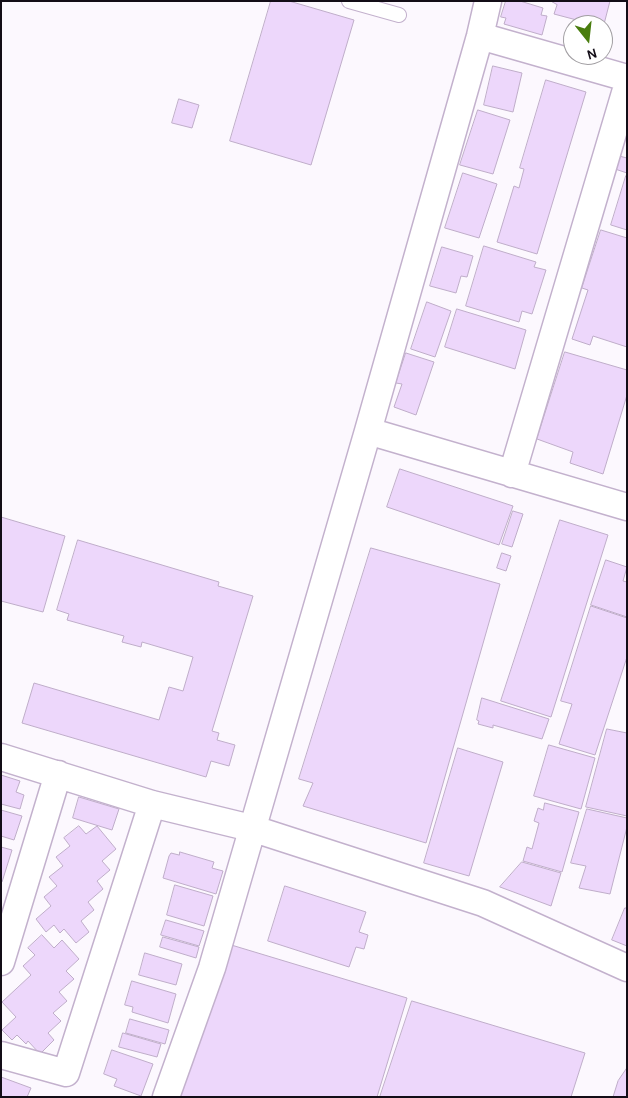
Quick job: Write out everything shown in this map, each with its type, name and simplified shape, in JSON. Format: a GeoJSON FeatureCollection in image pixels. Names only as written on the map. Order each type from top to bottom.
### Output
{"type":"FeatureCollection","features":[{"type":"Feature","properties":{"kind":"street"},"geometry":{"type":"LineString","coordinates":[[166,1097],[212,968],[251,828],[368,431],[480,36],[488,1]]}},
{"type":"Feature","properties":{"kind":"street"},"geometry":{"type":"LineString","coordinates":[[480,36],[627,78]]}},
{"type":"Feature","properties":{"kind":"street"},"geometry":{"type":"LineString","coordinates":[[512,474],[627,86]]}},
{"type":"Feature","properties":{"kind":"street"},"geometry":{"type":"LineString","coordinates":[[368,431],[627,506]]}},
{"type":"Feature","properties":{"kind":"street"},"geometry":{"type":"LineString","coordinates":[[1,757],[152,804],[251,828],[482,902],[627,968]]}},
{"type":"Feature","properties":{"kind":"street"},"geometry":{"type":"LineString","coordinates":[[1,962],[10,900],[58,774]]}},
{"type":"Feature","properties":{"kind":"street"},"geometry":{"type":"LineString","coordinates":[[1,1056],[66,1073],[152,804]]}},
{"type":"Feature","properties":{"kind":"lane"},"geometry":{"type":"LineString","coordinates":[[348,1],[399,15]]}},
{"type":"Feature","properties":{"kind":"building"},"geometry":{"type":"Polygon","coordinates":[[[271,1],[289,1],[354,20],[311,165],[230,141],[271,1]]]}},
{"type":"Feature","properties":{"kind":"building"},"geometry":{"type":"Polygon","coordinates":[[[506,1],[520,1],[543,8],[541,15],[547,16],[542,35],[504,24],[506,18],[501,17],[506,1]]]}},
{"type":"Feature","properties":{"kind":"building"},"geometry":{"type":"Polygon","coordinates":[[[551,1],[610,1],[606,15],[563,16],[554,14],[557,5],[551,1]]]}},
{"type":"Feature","properties":{"kind":"building"},"geometry":{"type":"Polygon","coordinates":[[[493,66],[522,73],[513,112],[484,105],[493,66]]]}},
{"type":"Feature","properties":{"kind":"building"},"geometry":{"type":"Polygon","coordinates":[[[546,80],[586,92],[537,254],[497,242],[514,186],[519,188],[524,169],[520,168],[546,80]]]}},
{"type":"Feature","properties":{"kind":"building"},"geometry":{"type":"Polygon","coordinates":[[[179,99],[199,105],[192,128],[172,123],[179,99]]]}},
{"type":"Feature","properties":{"kind":"building"},"geometry":{"type":"Polygon","coordinates":[[[478,110],[510,120],[493,174],[460,165],[478,110]]]}},
{"type":"Feature","properties":{"kind":"building"},"geometry":{"type":"Polygon","coordinates":[[[619,156],[627,158],[627,173],[615,169],[619,156]]]}},
{"type":"Feature","properties":{"kind":"building"},"geometry":{"type":"Polygon","coordinates":[[[463,173],[497,184],[479,238],[445,228],[463,173]]]}},
{"type":"Feature","properties":{"kind":"building"},"geometry":{"type":"Polygon","coordinates":[[[627,177],[627,230],[611,225],[627,177]]]}},
{"type":"Feature","properties":{"kind":"building"},"geometry":{"type":"Polygon","coordinates":[[[601,230],[627,238],[627,347],[593,336],[590,345],[572,339],[588,290],[582,288],[601,230]]]}},
{"type":"Feature","properties":{"kind":"building"},"geometry":{"type":"Polygon","coordinates":[[[484,246],[536,262],[534,267],[546,270],[532,314],[522,311],[519,322],[466,306],[484,246]]]}},
{"type":"Feature","properties":{"kind":"building"},"geometry":{"type":"Polygon","coordinates":[[[442,247],[473,256],[467,277],[461,276],[456,293],[430,286],[442,247]]]}},
{"type":"Feature","properties":{"kind":"building"},"geometry":{"type":"Polygon","coordinates":[[[427,302],[451,311],[435,357],[411,349],[427,302]]]}},
{"type":"Feature","properties":{"kind":"building"},"geometry":{"type":"Polygon","coordinates":[[[457,309],[526,330],[515,369],[445,347],[457,309]]]}},
{"type":"Feature","properties":{"kind":"building"},"geometry":{"type":"Polygon","coordinates":[[[565,352],[627,370],[627,395],[603,474],[570,463],[573,452],[537,439],[565,352]]]}},
{"type":"Feature","properties":{"kind":"building"},"geometry":{"type":"Polygon","coordinates":[[[406,353],[434,362],[416,415],[394,407],[402,384],[396,383],[406,353]]]}},
{"type":"Feature","properties":{"kind":"building"},"geometry":{"type":"Polygon","coordinates":[[[400,469],[513,506],[499,545],[387,507],[400,469]]]}},
{"type":"Feature","properties":{"kind":"building"},"geometry":{"type":"Polygon","coordinates":[[[513,511],[523,514],[512,547],[502,544],[513,511]]]}},
{"type":"Feature","properties":{"kind":"building"},"geometry":{"type":"Polygon","coordinates":[[[1,517],[65,536],[43,612],[1,601],[1,517]]]}},
{"type":"Feature","properties":{"kind":"building"},"geometry":{"type":"Polygon","coordinates":[[[560,520],[608,535],[551,717],[501,701],[560,520]]]}},
{"type":"Feature","properties":{"kind":"building"},"geometry":{"type":"Polygon","coordinates":[[[78,540],[219,582],[218,586],[253,596],[212,731],[219,733],[217,740],[235,745],[229,766],[211,761],[206,777],[22,723],[34,683],[159,720],[169,687],[183,691],[193,657],[142,642],[141,647],[122,642],[124,636],[67,620],[69,614],[57,610],[78,540]]]}},
{"type":"Feature","properties":{"kind":"building"},"geometry":{"type":"Polygon","coordinates":[[[371,548],[500,584],[426,843],[303,806],[313,783],[299,779],[371,548]]]}},
{"type":"Feature","properties":{"kind":"building"},"geometry":{"type":"Polygon","coordinates":[[[502,553],[511,556],[506,571],[497,568],[502,553]]]}},
{"type":"Feature","properties":{"kind":"building"},"geometry":{"type":"Polygon","coordinates":[[[606,560],[627,567],[623,581],[627,582],[627,617],[591,605],[606,560]]]}},
{"type":"Feature","properties":{"kind":"building"},"geometry":{"type":"Polygon","coordinates":[[[591,606],[627,618],[627,657],[595,755],[559,744],[572,704],[561,701],[591,606]]]}},
{"type":"Feature","properties":{"kind":"building"},"geometry":{"type":"Polygon","coordinates":[[[482,698],[549,719],[542,739],[493,725],[493,728],[478,724],[479,721],[477,720],[482,698]]]}},
{"type":"Feature","properties":{"kind":"building"},"geometry":{"type":"Polygon","coordinates":[[[607,729],[627,733],[627,816],[586,807],[607,729]]]}},
{"type":"Feature","properties":{"kind":"building"},"geometry":{"type":"Polygon","coordinates":[[[549,745],[595,758],[581,809],[534,796],[549,745]]]}},
{"type":"Feature","properties":{"kind":"building"},"geometry":{"type":"Polygon","coordinates":[[[458,748],[503,762],[469,876],[424,863],[458,748]]]}},
{"type":"Feature","properties":{"kind":"building"},"geometry":{"type":"Polygon","coordinates":[[[1,775],[20,781],[16,792],[24,795],[20,809],[1,804],[1,775]]]}},
{"type":"Feature","properties":{"kind":"building"},"geometry":{"type":"Polygon","coordinates":[[[79,797],[119,809],[112,830],[73,818],[79,797]]]}},
{"type":"Feature","properties":{"kind":"building"},"geometry":{"type":"Polygon","coordinates":[[[545,803],[579,812],[562,872],[523,861],[527,847],[532,849],[539,823],[534,821],[538,808],[543,810],[545,803]]]}},
{"type":"Feature","properties":{"kind":"building"},"geometry":{"type":"Polygon","coordinates":[[[587,809],[627,818],[627,827],[610,894],[579,888],[586,866],[571,863],[587,809]]]}},
{"type":"Feature","properties":{"kind":"building"},"geometry":{"type":"Polygon","coordinates":[[[1,810],[22,816],[14,840],[1,836],[1,810]]]}},
{"type":"Feature","properties":{"kind":"building"},"geometry":{"type":"Polygon","coordinates":[[[79,826],[86,834],[97,826],[116,849],[102,861],[110,870],[97,881],[103,889],[88,902],[94,910],[81,921],[89,932],[76,943],[64,929],[60,933],[54,925],[46,932],[36,919],[51,906],[44,897],[57,886],[49,877],[63,866],[56,857],[70,846],[64,838],[79,826]]]}},
{"type":"Feature","properties":{"kind":"building"},"geometry":{"type":"Polygon","coordinates":[[[1,847],[12,850],[2,882],[1,882],[1,847]]]}},
{"type":"Feature","properties":{"kind":"building"},"geometry":{"type":"Polygon","coordinates":[[[180,852],[214,862],[212,868],[223,871],[216,894],[163,878],[169,856],[171,853],[179,855],[180,852]]]}},
{"type":"Feature","properties":{"kind":"building"},"geometry":{"type":"Polygon","coordinates":[[[522,862],[561,873],[551,906],[500,887],[522,862]]]}},
{"type":"Feature","properties":{"kind":"building"},"geometry":{"type":"Polygon","coordinates":[[[175,885],[213,896],[204,926],[167,915],[175,885]]]}},
{"type":"Feature","properties":{"kind":"building"},"geometry":{"type":"Polygon","coordinates":[[[285,886],[366,912],[359,932],[368,935],[364,949],[356,947],[349,967],[268,941],[285,886]]]}},
{"type":"Feature","properties":{"kind":"building"},"geometry":{"type":"Polygon","coordinates":[[[625,908],[627,908],[627,946],[612,940],[625,908]]]}},
{"type":"Feature","properties":{"kind":"building"},"geometry":{"type":"Polygon","coordinates":[[[166,920],[204,931],[199,946],[161,935],[166,920]]]}},
{"type":"Feature","properties":{"kind":"building"},"geometry":{"type":"Polygon","coordinates":[[[42,935],[54,948],[62,940],[79,959],[66,971],[74,979],[59,992],[67,1001],[53,1013],[61,1021],[48,1033],[54,1040],[40,1054],[28,1041],[26,1044],[17,1035],[12,1040],[2,1030],[16,1017],[2,1002],[31,975],[23,966],[35,955],[28,948],[42,935]]]}},
{"type":"Feature","properties":{"kind":"building"},"geometry":{"type":"Polygon","coordinates":[[[163,937],[199,947],[196,958],[160,947],[163,937]]]}},
{"type":"Feature","properties":{"kind":"building"},"geometry":{"type":"Polygon","coordinates":[[[228,944],[407,998],[377,1097],[177,1097],[228,944]]]}},
{"type":"Feature","properties":{"kind":"building"},"geometry":{"type":"Polygon","coordinates":[[[145,953],[182,964],[176,985],[139,975],[145,953]]]}},
{"type":"Feature","properties":{"kind":"building"},"geometry":{"type":"Polygon","coordinates":[[[132,981],[176,994],[168,1023],[132,1012],[133,1007],[125,1005],[132,981]]]}},
{"type":"Feature","properties":{"kind":"building"},"geometry":{"type":"Polygon","coordinates":[[[412,1001],[585,1053],[571,1097],[380,1097],[412,1001]]]}},
{"type":"Feature","properties":{"kind":"building"},"geometry":{"type":"Polygon","coordinates":[[[130,1019],[169,1030],[165,1044],[126,1033],[130,1019]]]}},
{"type":"Feature","properties":{"kind":"building"},"geometry":{"type":"Polygon","coordinates":[[[123,1033],[161,1044],[157,1057],[119,1047],[123,1033]]]}},
{"type":"Feature","properties":{"kind":"building"},"geometry":{"type":"Polygon","coordinates":[[[112,1050],[153,1064],[141,1096],[114,1086],[117,1079],[104,1074],[112,1050]]]}},
{"type":"Feature","properties":{"kind":"building"},"geometry":{"type":"Polygon","coordinates":[[[627,1068],[627,1097],[613,1097],[618,1081],[627,1068]]]}},
{"type":"Feature","properties":{"kind":"building"},"geometry":{"type":"Polygon","coordinates":[[[1,1077],[31,1088],[27,1097],[1,1097],[1,1077]]]}}]}
